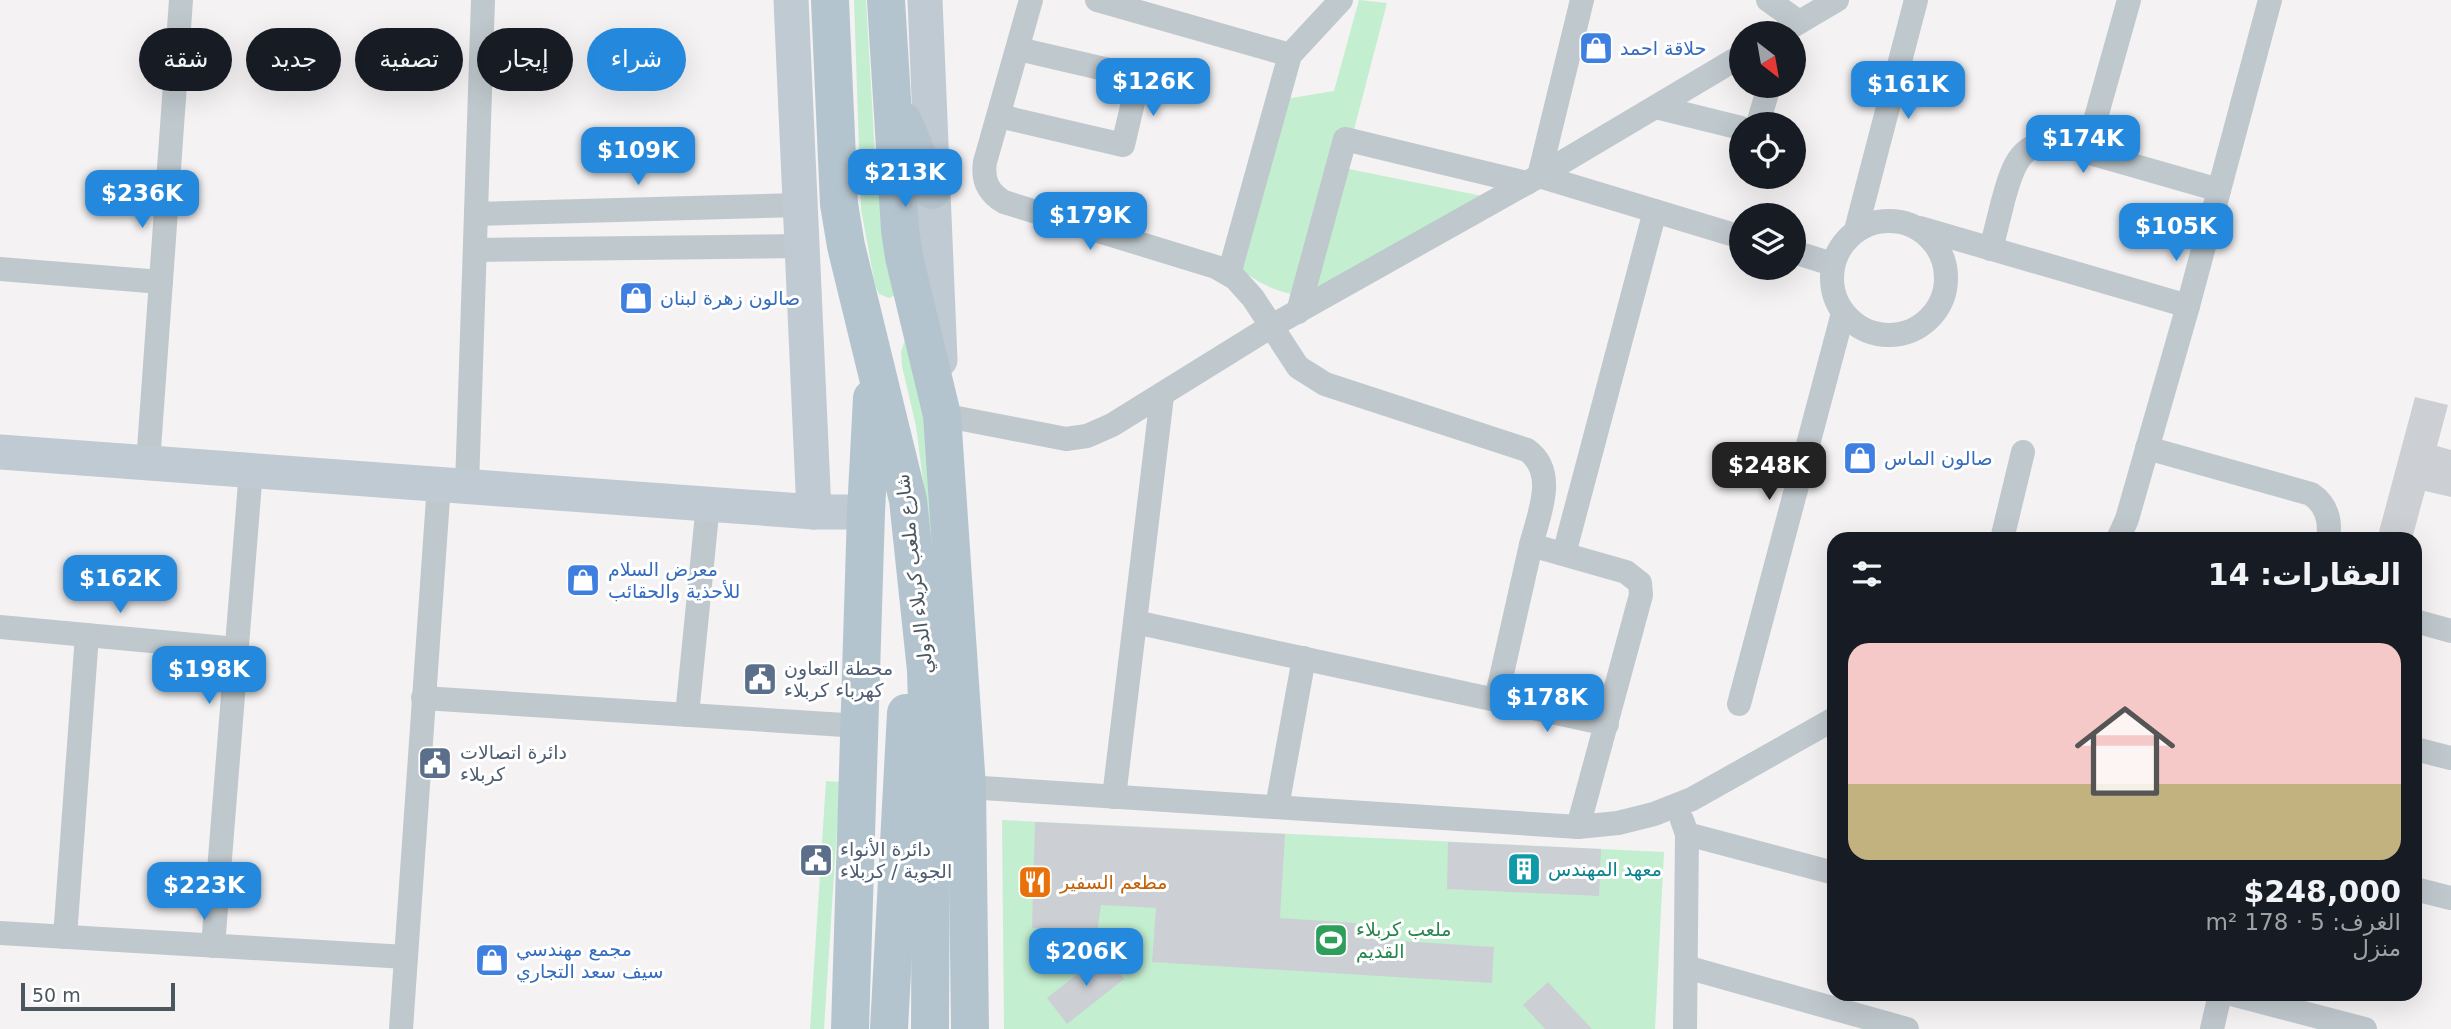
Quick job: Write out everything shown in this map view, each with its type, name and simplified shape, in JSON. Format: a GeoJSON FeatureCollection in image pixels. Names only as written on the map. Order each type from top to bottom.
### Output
{"type":"FeatureCollection","features":[{"type":"Feature","properties":{"kind":"main road","name":"شارع ملعب كربلاء الدولي"},"geometry":{"type":"LineString","coordinates":[[830,0],[839,204],[908,500],[929,716],[929,1029]]}},
{"type":"Feature","properties":{"kind":"main road","name":"شارع ملعب كربلاء الدولي"},"geometry":{"type":"LineString","coordinates":[[886,0],[900,230],[942,415],[967,787],[970,1029]]}},
{"type":"Feature","properties":{"kind":"main road"},"geometry":{"type":"LineString","coordinates":[[892,94],[932,190]]}},
{"type":"Feature","properties":{"kind":"main road"},"geometry":{"type":"LineString","coordinates":[[855,279],[866,296],[875,301],[896,302],[913,290]]}},
{"type":"Feature","properties":{"kind":"main road"},"geometry":{"type":"LineString","coordinates":[[849,1029],[872,354],[884,336],[904,330],[915,333],[923,340],[928,350]]}},
{"type":"Feature","properties":{"kind":"main road"},"geometry":{"type":"LineString","coordinates":[[889,1029],[909,652],[910,525]]}},
{"type":"Feature","properties":{"kind":"street"},"geometry":{"type":"LineString","coordinates":[[148,463],[181,0]]}},
{"type":"Feature","properties":{"kind":"street"},"geometry":{"type":"LineString","coordinates":[[401,1029],[423,698],[453,485],[475,250],[483,0]]}},
{"type":"Feature","properties":{"kind":"street"},"geometry":{"type":"LineString","coordinates":[[791,0],[814,512]]}},
{"type":"Feature","properties":{"kind":"street"},"geometry":{"type":"LineString","coordinates":[[925,0],[942,415],[1066,439],[1087,436],[1112,425],[1270,327],[1533,179],[1729,64]]}},
{"type":"Feature","properties":{"kind":"street"},"geometry":{"type":"LineString","coordinates":[[1031,0],[984,170],[987,186],[998,198],[1216,267],[1235,278],[1253,298],[1298,367],[1325,384],[1519,446],[1539,461],[1545,477],[1496,700]]}},
{"type":"Feature","properties":{"kind":"street"},"geometry":{"type":"LineString","coordinates":[[1097,0],[1290,55]]}},
{"type":"Feature","properties":{"kind":"street"},"geometry":{"type":"LineString","coordinates":[[1229,274],[1290,55],[1341,0]]}},
{"type":"Feature","properties":{"kind":"street"},"geometry":{"type":"LineString","coordinates":[[1533,179],[1582,0]]}},
{"type":"Feature","properties":{"kind":"street"},"geometry":{"type":"LineString","coordinates":[[1768,0],[1782,21]]}},
{"type":"Feature","properties":{"kind":"street"},"geometry":{"type":"LineString","coordinates":[[1803,21],[1837,0]]}},
{"type":"Feature","properties":{"kind":"street"},"geometry":{"type":"LineString","coordinates":[[1856,230],[1916,0]]}},
{"type":"Feature","properties":{"kind":"street"},"geometry":{"type":"LineString","coordinates":[[2086,153],[2129,0]]}},
{"type":"Feature","properties":{"kind":"street"},"geometry":{"type":"LineString","coordinates":[[2121,532],[2188,306],[2270,0]]}},
{"type":"Feature","properties":{"kind":"street"},"geometry":{"type":"LineString","coordinates":[[999,116],[1123,145],[1139,77],[1018,49]]}},
{"type":"Feature","properties":{"kind":"street"},"geometry":{"type":"LineString","coordinates":[[1656,107],[1729,125]]}},
{"type":"Feature","properties":{"kind":"street"},"geometry":{"type":"LineString","coordinates":[[1298,312],[1345,139],[1533,179],[1729,233]]}},
{"type":"Feature","properties":{"kind":"street"},"geometry":{"type":"LineString","coordinates":[[1991,249],[2011,171],[2018,159],[2037,145],[2053,143],[2219,190]]}},
{"type":"Feature","properties":{"kind":"street"},"geometry":{"type":"LineString","coordinates":[[476,214],[800,205]]}},
{"type":"Feature","properties":{"kind":"street"},"geometry":{"type":"LineString","coordinates":[[1564,554],[1655,211]]}},
{"type":"Feature","properties":{"kind":"street"},"geometry":{"type":"LineString","coordinates":[[1918,228],[1934,241],[1944,260],[1947,281],[1941,302],[1929,319],[1911,331],[1890,336],[1869,333],[1851,322],[1837,306],[1830,285],[1832,264],[1841,244],[1856,230],[1876,221],[1897,221],[2188,306]]}},
{"type":"Feature","properties":{"kind":"street"},"geometry":{"type":"LineString","coordinates":[[475,250],[803,246]]}},
{"type":"Feature","properties":{"kind":"street"},"geometry":{"type":"LineString","coordinates":[[1806,256],[1832,264]]}},
{"type":"Feature","properties":{"kind":"street"},"geometry":{"type":"LineString","coordinates":[[0,269],[161,282]]}},
{"type":"Feature","properties":{"kind":"street"},"geometry":{"type":"LineString","coordinates":[[1739,704],[1843,313]]}},
{"type":"Feature","properties":{"kind":"street"},"geometry":{"type":"LineString","coordinates":[[1114,797],[1162,396]]}},
{"type":"Feature","properties":{"kind":"street"},"geometry":{"type":"LineString","coordinates":[[2147,448],[2311,494],[2328,514],[2329,532]]}},
{"type":"Feature","properties":{"kind":"street"},"geometry":{"type":"LineString","coordinates":[[0,452],[814,512],[866,512]]}},
{"type":"Feature","properties":{"kind":"street"},"geometry":{"type":"LineString","coordinates":[[2004,532],[2023,452]]}},
{"type":"Feature","properties":{"kind":"street"},"geometry":{"type":"LineString","coordinates":[[213,946],[251,470]]}},
{"type":"Feature","properties":{"kind":"street"},"geometry":{"type":"LineString","coordinates":[[687,715],[708,504]]}},
{"type":"Feature","properties":{"kind":"street"},"geometry":{"type":"LineString","coordinates":[[1531,545],[1631,574],[1640,583],[1641,595],[1578,827]]}},
{"type":"Feature","properties":{"kind":"street"},"geometry":{"type":"LineString","coordinates":[[1135,622],[1607,724]]}},
{"type":"Feature","properties":{"kind":"street"},"geometry":{"type":"LineString","coordinates":[[2422,623],[2451,631]]}},
{"type":"Feature","properties":{"kind":"street"},"geometry":{"type":"LineString","coordinates":[[0,627],[237,649]]}},
{"type":"Feature","properties":{"kind":"street"},"geometry":{"type":"LineString","coordinates":[[65,937],[87,635]]}},
{"type":"Feature","properties":{"kind":"street"},"geometry":{"type":"LineString","coordinates":[[1277,807],[1304,658]]}},
{"type":"Feature","properties":{"kind":"street"},"geometry":{"type":"LineString","coordinates":[[423,698],[860,726]]}},
{"type":"Feature","properties":{"kind":"street"},"geometry":{"type":"LineString","coordinates":[[967,787],[1578,827],[1618,823],[1676,806],[1827,729]]}},
{"type":"Feature","properties":{"kind":"street"},"geometry":{"type":"LineString","coordinates":[[2422,751],[2451,758]]}},
{"type":"Feature","properties":{"kind":"street"},"geometry":{"type":"LineString","coordinates":[[1676,806],[1687,834],[1685,1029]]}},
{"type":"Feature","properties":{"kind":"street"},"geometry":{"type":"LineString","coordinates":[[1687,834],[1827,871]]}},
{"type":"Feature","properties":{"kind":"street"},"geometry":{"type":"LineString","coordinates":[[2422,891],[2451,898]]}},
{"type":"Feature","properties":{"kind":"street"},"geometry":{"type":"LineString","coordinates":[[0,933],[406,957]]}},
{"type":"Feature","properties":{"kind":"street"},"geometry":{"type":"LineString","coordinates":[[1686,967],[1907,1029]]}},
{"type":"Feature","properties":{"kind":"street"},"geometry":{"type":"LineString","coordinates":[[2212,1029],[2218,1001]]}},
{"type":"Feature","properties":{"kind":"street"},"geometry":{"type":"LineString","coordinates":[[2258,1001],[2365,1029]]}},
{"type":"Feature","properties":{"kind":"green space"},"geometry":{"type":"Polygon","coordinates":[[[854,0],[866,0],[876,172],[899,293],[889,298],[879,294],[875,285],[861,209],[854,0]]]}},
{"type":"Feature","properties":{"kind":"green space"},"geometry":{"type":"Polygon","coordinates":[[[1359,0],[1387,3],[1344,168],[1482,196],[1312,298],[1290,294],[1256,280],[1237,267],[1280,100],[1334,91],[1359,0]]]}},
{"type":"Feature","properties":{"kind":"green space"},"geometry":{"type":"Polygon","coordinates":[[[906,337],[922,349],[933,559],[916,426],[902,366],[901,352],[906,337]]]}},
{"type":"Feature","properties":{"kind":"green space"},"geometry":{"type":"Polygon","coordinates":[[[826,781],[840,782],[824,1029],[810,1029],[826,781]]]}},
{"type":"Feature","properties":{"kind":"green space","name":"ملعب كربلاء القديم"},"geometry":{"type":"Polygon","coordinates":[[[1002,820],[1664,852],[1655,1029],[1004,1029],[1002,820]]]}},
{"type":"Feature","properties":{"kind":"building"},"geometry":{"type":"Polygon","coordinates":[[[2415,397],[2448,405],[2437,446],[2451,450],[2451,497],[2425,491],[2414,532],[2379,532],[2415,397]]]}},
{"type":"Feature","properties":{"kind":"building"},"geometry":{"type":"Polygon","coordinates":[[[1035,822],[1285,834],[1280,918],[1356,923],[1355,938],[1494,947],[1492,983],[1152,962],[1156,908],[1101,905],[1097,933],[1032,928],[1035,822]]]}},
{"type":"Feature","properties":{"kind":"building","name":"معهد المهندس"},"geometry":{"type":"Polygon","coordinates":[[[1448,842],[1601,849],[1599,896],[1447,889],[1448,842]]]}},
{"type":"Feature","properties":{"kind":"building"},"geometry":{"type":"Polygon","coordinates":[[[1104,953],[1124,979],[1067,1024],[1047,998],[1104,953]]]}},
{"type":"Feature","properties":{"kind":"building"},"geometry":{"type":"Polygon","coordinates":[[[1548,982],[1592,1029],[1545,1029],[1523,1005],[1548,982]]]}},
{"type":"Feature","properties":{"kind":"place","name":"حلاقة احمد"},"geometry":{"type":"Point","coordinates":[1596,48]}},
{"type":"Feature","properties":{"kind":"place","name":"صالون زهرة لبنان"},"geometry":{"type":"Point","coordinates":[636,298]}},
{"type":"Feature","properties":{"kind":"place","name":"صالون الماس"},"geometry":{"type":"Point","coordinates":[1860,458]}},
{"type":"Feature","properties":{"kind":"place","name":"معرض السلام للأحذية والحقائب"},"geometry":{"type":"Point","coordinates":[583,580]}},
{"type":"Feature","properties":{"kind":"place","name":"محطة التعاون كهرباء كربلاء"},"geometry":{"type":"Point","coordinates":[760,679]}},
{"type":"Feature","properties":{"kind":"place","name":"دائرة اتصالات كربلاء"},"geometry":{"type":"Point","coordinates":[435,763]}},
{"type":"Feature","properties":{"kind":"place","name":"دائرة الأنواء الجوية / كربلاء"},"geometry":{"type":"Point","coordinates":[816,860]}},
{"type":"Feature","properties":{"kind":"place","name":"معهد المهندس"},"geometry":{"type":"Point","coordinates":[1524,869]}},
{"type":"Feature","properties":{"kind":"place","name":"مطعم السفير"},"geometry":{"type":"Point","coordinates":[1035,882]}},
{"type":"Feature","properties":{"kind":"place","name":"ملعب كربلاء القديم"},"geometry":{"type":"Point","coordinates":[1331,940]}},
{"type":"Feature","properties":{"kind":"place","name":"مجمع مهندسي سيف سعد التجاري"},"geometry":{"type":"Point","coordinates":[492,960]}}]}
